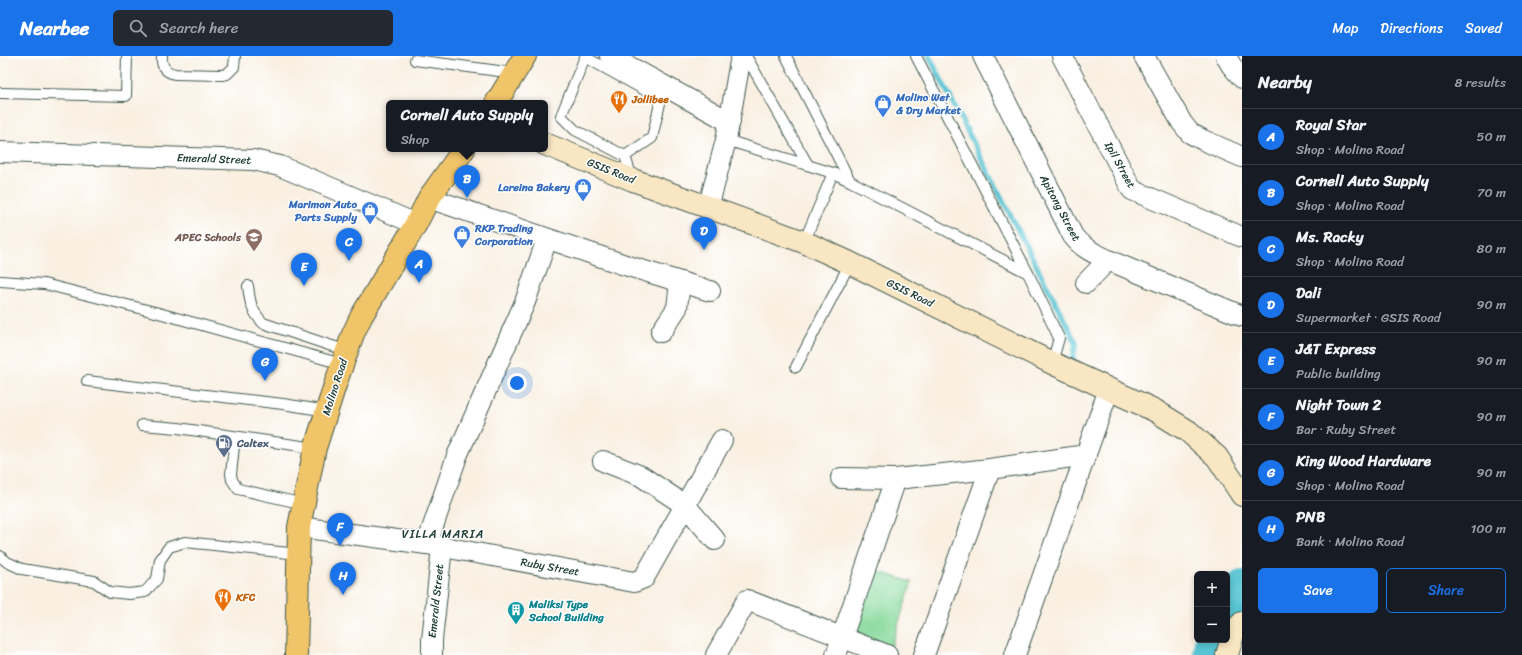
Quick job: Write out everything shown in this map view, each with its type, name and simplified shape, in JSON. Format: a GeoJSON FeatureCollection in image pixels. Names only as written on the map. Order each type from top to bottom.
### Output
{"type":"FeatureCollection","features":[{"type":"Feature","properties":{"kind":"main road"},"geometry":{"type":"LineString","coordinates":[[498,100],[519,65]]}},
{"type":"Feature","properties":{"kind":"main road","name":"GSIS Road"},"geometry":{"type":"LineString","coordinates":[[548,145],[633,180],[804,242],[850,263],[1052,363],[1154,410],[1188,431],[1217,457],[1240,491]]}},
{"type":"Feature","properties":{"kind":"main road","name":"Molino Road"},"geometry":{"type":"LineString","coordinates":[[296,655],[299,527],[315,448],[345,357],[353,334],[364,310],[416,224],[429,198],[462,152]]}},
{"type":"Feature","properties":{"kind":"main road"},"geometry":{"type":"LineString","coordinates":[[1227,655],[1234,632],[1242,623]]}},
{"type":"Feature","properties":{"kind":"street"},"geometry":{"type":"LineString","coordinates":[[610,56],[728,131]]}},
{"type":"Feature","properties":{"kind":"street"},"geometry":{"type":"LineString","coordinates":[[708,208],[728,131],[741,56]]}},
{"type":"Feature","properties":{"kind":"street","name":"Apitong Street"},"geometry":{"type":"LineString","coordinates":[[983,56],[1073,236],[1078,243],[1086,249],[1108,260],[1242,316]]}},
{"type":"Feature","properties":{"kind":"street","name":"Ipil Street"},"geometry":{"type":"LineString","coordinates":[[1062,56],[1132,190],[1242,237]]}},
{"type":"Feature","properties":{"kind":"street"},"geometry":{"type":"LineString","coordinates":[[1144,56],[1182,123],[1190,132],[1203,140],[1242,156]]}},
{"type":"Feature","properties":{"kind":"street"},"geometry":{"type":"LineString","coordinates":[[1226,56],[1231,65],[1242,78]]}},
{"type":"Feature","properties":{"kind":"street","name":"Emerald Street"},"geometry":{"type":"LineString","coordinates":[[0,152],[253,160],[280,166],[416,224]]}},
{"type":"Feature","properties":{"kind":"street"},"geometry":{"type":"LineString","coordinates":[[429,198],[547,239],[680,282],[710,290]]}},
{"type":"Feature","properties":{"kind":"street","name":"Emerald Street"},"geometry":{"type":"LineString","coordinates":[[432,655],[435,545],[457,456],[525,302],[547,239]]}},
{"type":"Feature","properties":{"kind":"street"},"geometry":{"type":"LineString","coordinates":[[1086,283],[1108,260]]}},
{"type":"Feature","properties":{"kind":"street"},"geometry":{"type":"LineString","coordinates":[[661,332],[677,308],[680,282]]}},
{"type":"Feature","properties":{"kind":"street"},"geometry":{"type":"LineString","coordinates":[[1015,655],[1109,389]]}},
{"type":"Feature","properties":{"kind":"street","name":"Ruby Street"},"geometry":{"type":"LineString","coordinates":[[299,527],[435,545],[634,582],[644,578],[722,440]]}},
{"type":"Feature","properties":{"kind":"street"},"geometry":{"type":"LineString","coordinates":[[840,478],[896,479],[1086,455]]}},
{"type":"Feature","properties":{"kind":"street"},"geometry":{"type":"LineString","coordinates":[[603,461],[641,476],[686,506],[715,540]]}},
{"type":"Feature","properties":{"kind":"street"},"geometry":{"type":"LineString","coordinates":[[924,655],[990,468]]}},
{"type":"Feature","properties":{"kind":"street"},"geometry":{"type":"LineString","coordinates":[[840,646],[896,479]]}},
{"type":"Feature","properties":{"kind":"street"},"geometry":{"type":"LineString","coordinates":[[719,654],[747,600],[840,646],[887,655]]}},
{"type":"Feature","properties":{"kind":"lane"},"geometry":{"type":"LineString","coordinates":[[0,93],[126,96],[127,56]]}},
{"type":"Feature","properties":{"kind":"lane"},"geometry":{"type":"LineString","coordinates":[[162,56],[163,66],[170,73],[222,75],[231,71],[234,67],[235,56]]}},
{"type":"Feature","properties":{"kind":"lane"},"geometry":{"type":"LineString","coordinates":[[746,56],[808,165]]}},
{"type":"Feature","properties":{"kind":"lane"},"geometry":{"type":"LineString","coordinates":[[786,56],[850,181]]}},
{"type":"Feature","properties":{"kind":"lane"},"geometry":{"type":"LineString","coordinates":[[916,56],[1028,273],[1059,338],[1052,363]]}},
{"type":"Feature","properties":{"kind":"lane"},"geometry":{"type":"LineString","coordinates":[[626,156],[652,138],[661,100],[585,57],[562,116],[575,130],[626,156],[633,180]]}},
{"type":"Feature","properties":{"kind":"lane"},"geometry":{"type":"LineString","coordinates":[[415,60],[519,65]]}},
{"type":"Feature","properties":{"kind":"lane"},"geometry":{"type":"LineString","coordinates":[[728,131],[850,181],[1028,273]]}},
{"type":"Feature","properties":{"kind":"lane"},"geometry":{"type":"LineString","coordinates":[[804,242],[833,173]]}},
{"type":"Feature","properties":{"kind":"lane"},"geometry":{"type":"LineString","coordinates":[[796,367],[850,263]]}},
{"type":"Feature","properties":{"kind":"lane"},"geometry":{"type":"LineString","coordinates":[[0,282],[44,284],[345,357]]}},
{"type":"Feature","properties":{"kind":"lane"},"geometry":{"type":"LineString","coordinates":[[248,286],[249,298],[254,313],[263,323],[345,357]]}},
{"type":"Feature","properties":{"kind":"lane"},"geometry":{"type":"LineString","coordinates":[[87,381],[276,404],[327,412]]}},
{"type":"Feature","properties":{"kind":"lane"},"geometry":{"type":"LineString","coordinates":[[142,425],[178,428],[315,448]]}},
{"type":"Feature","properties":{"kind":"lane"},"geometry":{"type":"LineString","coordinates":[[235,437],[231,474],[232,480],[238,489],[304,504]]}},
{"type":"Feature","properties":{"kind":"lane"},"geometry":{"type":"LineString","coordinates":[[0,556],[7,562],[22,569],[94,581],[110,592],[129,594],[145,592],[157,579],[160,560],[169,547],[185,542],[298,554]]}},
{"type":"Feature","properties":{"kind":"green space"},"geometry":{"type":"Polygon","coordinates":[[[874,570],[912,582],[891,647],[854,636],[874,570]]]}},
{"type":"Feature","properties":{"kind":"waterway"},"geometry":{"type":"LineString","coordinates":[[929,56],[1076,343],[1072,361]]}},
{"type":"Feature","properties":{"kind":"waterway"},"geometry":{"type":"LineString","coordinates":[[1230,611],[1242,586]]}},
{"type":"Feature","properties":{"kind":"waterway"},"geometry":{"type":"LineString","coordinates":[[1209,655],[1210,643]]}},
{"type":"Feature","properties":{"kind":"place","name":"Jollibee"},"geometry":{"type":"Point","coordinates":[619,114]}},
{"type":"Feature","properties":{"kind":"place","name":"Molino Wet & Dry Market"},"geometry":{"type":"Point","coordinates":[883,118]}},
{"type":"Feature","properties":{"kind":"place","name":"Cornell Auto Supply"},"geometry":{"type":"Point","coordinates":[467,198]}},
{"type":"Feature","properties":{"kind":"place","name":"Lareina Bakery"},"geometry":{"type":"Point","coordinates":[583,202]}},
{"type":"Feature","properties":{"kind":"place","name":"Marimon Auto Parts Supply"},"geometry":{"type":"Point","coordinates":[370,225]}},
{"type":"Feature","properties":{"kind":"place","name":"RKP Trading Corporation"},"geometry":{"type":"Point","coordinates":[462,249]}},
{"type":"Feature","properties":{"kind":"place","name":"Dali"},"geometry":{"type":"Point","coordinates":[704,250]}},
{"type":"Feature","properties":{"kind":"place","name":"APEC Schools"},"geometry":{"type":"Point","coordinates":[254,252]}},
{"type":"Feature","properties":{"kind":"place","name":"Ms. Racky"},"geometry":{"type":"Point","coordinates":[349,261]}},
{"type":"Feature","properties":{"kind":"place","name":"Royal Star"},"geometry":{"type":"Point","coordinates":[419,283]}},
{"type":"Feature","properties":{"kind":"place","name":"J&T Express"},"geometry":{"type":"Point","coordinates":[304,286]}},
{"type":"Feature","properties":{"kind":"place","name":"King Wood Hardware"},"geometry":{"type":"Point","coordinates":[265,381]}},
{"type":"Feature","properties":{"kind":"place","name":"Caltex"},"geometry":{"type":"Point","coordinates":[224,458]}},
{"type":"Feature","properties":{"kind":"place","name":"Night Town 2"},"geometry":{"type":"Point","coordinates":[340,546]}},
{"type":"Feature","properties":{"kind":"place","name":"PNB"},"geometry":{"type":"Point","coordinates":[343,595]}},
{"type":"Feature","properties":{"kind":"place","name":"KFC"},"geometry":{"type":"Point","coordinates":[223,612]}},
{"type":"Feature","properties":{"kind":"place","name":"Maliksi Type School Building"},"geometry":{"type":"Point","coordinates":[516,625]}},
{"type":"Feature","properties":{"kind":"district","name":"VILLA MARIA"},"geometry":{"type":"Point","coordinates":[443,534]}}]}
